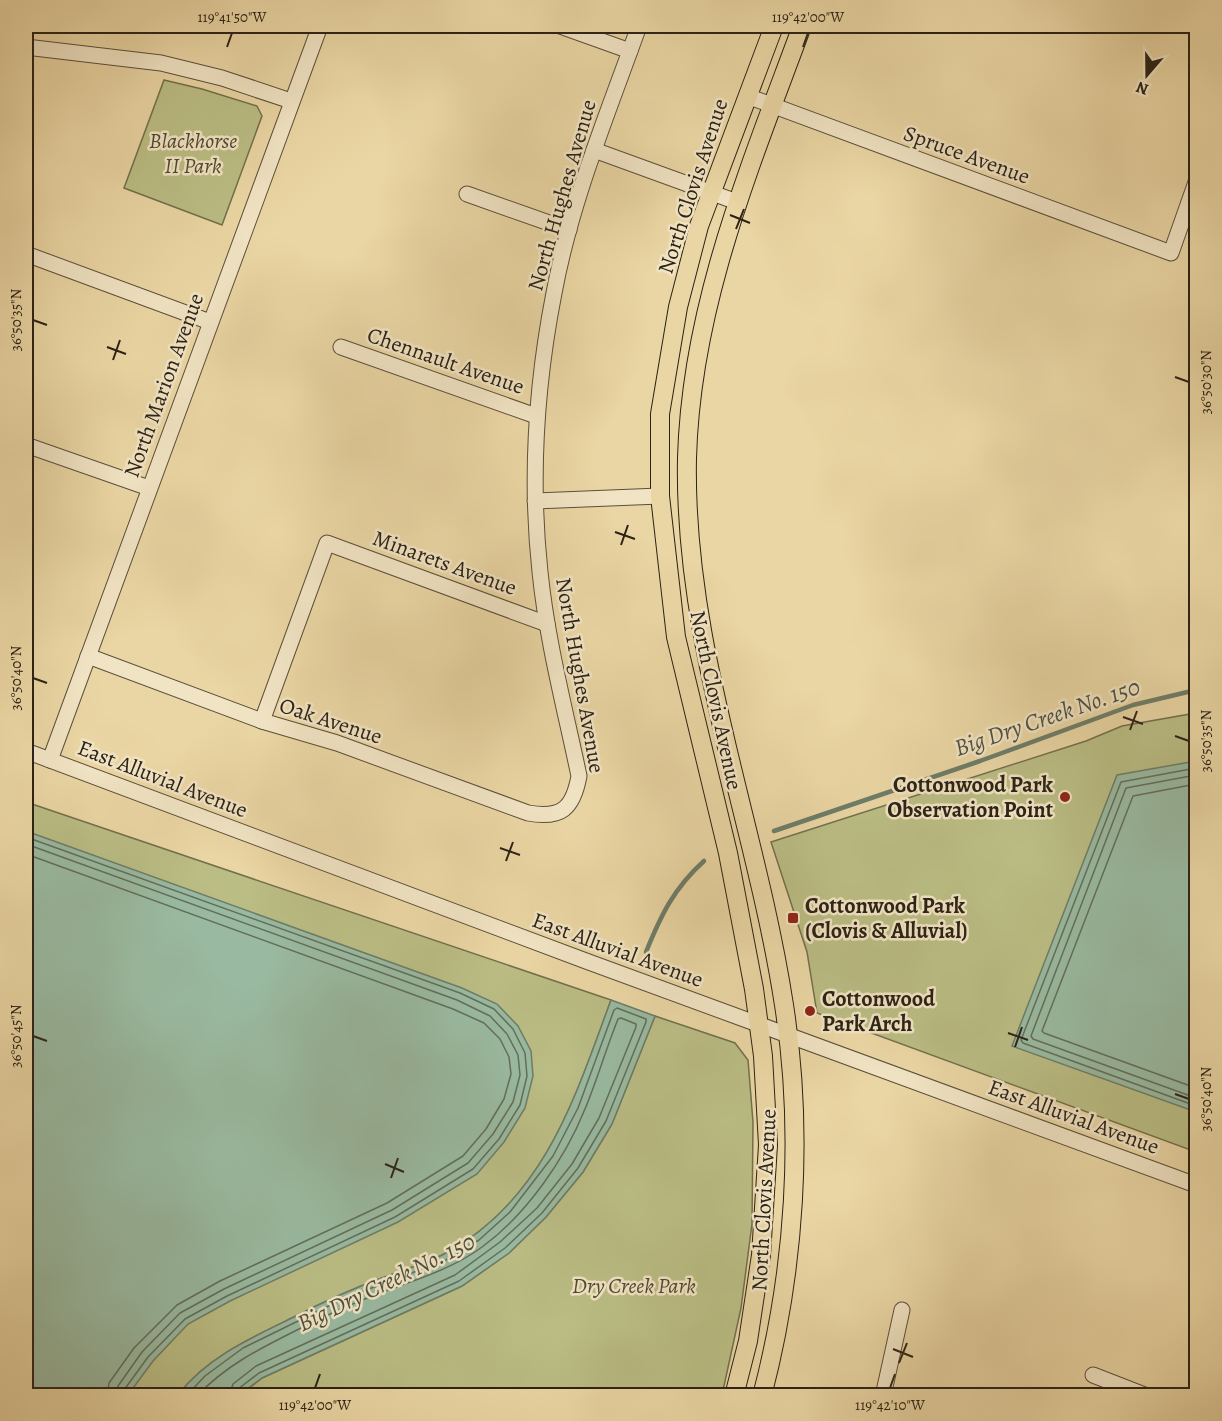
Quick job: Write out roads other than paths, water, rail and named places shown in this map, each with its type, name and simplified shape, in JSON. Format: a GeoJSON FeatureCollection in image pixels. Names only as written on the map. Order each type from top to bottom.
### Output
{"type":"FeatureCollection","features":[{"type":"Feature","properties":{"kind":"main road","name":"North Clovis Avenue"},"geometry":{"type":"LineString","coordinates":[[734,1395],[748,1341],[761,1255],[768,1145],[760,1024],[728,853],[704,762],[676,637],[660,496],[660,414],[668,360],[688,265],[710,192],[774,26]]}},
{"type":"Feature","properties":{"kind":"main road","name":"North Clovis Avenue"},"geometry":{"type":"LineString","coordinates":[[762,1395],[775,1347],[788,1259],[795,1146],[788,1034],[764,902],[705,647],[691,558],[687,461],[689,413],[705,314],[737,202],[802,26]]}},
{"type":"Feature","properties":{"kind":"main road"},"geometry":{"type":"LineString","coordinates":[[660,496],[674,535],[687,629],[697,643],[705,647]]}},
{"type":"Feature","properties":{"kind":"street","name":"North Marion Avenue"},"geometry":{"type":"LineString","coordinates":[[50,760],[320,26]]}},
{"type":"Feature","properties":{"kind":"street"},"geometry":{"type":"LineString","coordinates":[[560,26],[630,51]]}},
{"type":"Feature","properties":{"kind":"street","name":"North Hughes Avenue"},"geometry":{"type":"LineString","coordinates":[[562,811],[571,803],[577,790],[579,776],[547,624],[540,573],[535,501],[536,416],[554,292],[569,230],[594,150],[639,26]]}},
{"type":"Feature","properties":{"kind":"street"},"geometry":{"type":"LineString","coordinates":[[26,47],[161,63],[222,78],[291,100]]}},
{"type":"Feature","properties":{"kind":"street","name":"Spruce Avenue"},"geometry":{"type":"LineString","coordinates":[[747,96],[1171,253],[1197,182]]}},
{"type":"Feature","properties":{"kind":"street"},"geometry":{"type":"LineString","coordinates":[[594,150],[737,202]]}},
{"type":"Feature","properties":{"kind":"street"},"geometry":{"type":"LineString","coordinates":[[466,194],[569,230]]}},
{"type":"Feature","properties":{"kind":"street"},"geometry":{"type":"LineString","coordinates":[[26,254],[210,322]]}},
{"type":"Feature","properties":{"kind":"street","name":"Chennault Avenue"},"geometry":{"type":"LineString","coordinates":[[341,347],[536,416]]}},
{"type":"Feature","properties":{"kind":"street"},"geometry":{"type":"LineString","coordinates":[[26,445],[149,488]]}},
{"type":"Feature","properties":{"kind":"street"},"geometry":{"type":"LineString","coordinates":[[535,501],[660,496]]}},
{"type":"Feature","properties":{"kind":"street","name":"Minarets Avenue"},"geometry":{"type":"LineString","coordinates":[[262,721],[327,543],[547,624]]}},
{"type":"Feature","properties":{"kind":"street","name":"Oak Avenue"},"geometry":{"type":"LineString","coordinates":[[88,656],[262,721],[338,743],[528,813],[551,816],[562,811]]}},
{"type":"Feature","properties":{"kind":"street","name":"East Alluvial Avenue"},"geometry":{"type":"LineString","coordinates":[[26,751],[586,961],[1197,1185]]}},
{"type":"Feature","properties":{"kind":"street"},"geometry":{"type":"LineString","coordinates":[[883,1395],[902,1310]]}},
{"type":"Feature","properties":{"kind":"street"},"geometry":{"type":"LineString","coordinates":[[1093,1376],[1147,1395]]}},
{"type":"Feature","properties":{"kind":"water"},"geometry":{"type":"Polygon","coordinates":[[[1196,761],[1196,1112],[1012,1046],[1117,775],[1196,761]]]}},
{"type":"Feature","properties":{"kind":"water"},"geometry":{"type":"Polygon","coordinates":[[[26,831],[462,988],[497,1004],[518,1026],[531,1051],[533,1076],[525,1108],[504,1142],[477,1174],[398,1222],[230,1301],[188,1324],[153,1361],[128,1395],[26,1395],[26,831]]]}},
{"type":"Feature","properties":{"kind":"water"},"geometry":{"type":"Polygon","coordinates":[[[611,1000],[655,1016],[612,1124],[583,1172],[546,1217],[509,1253],[462,1286],[262,1378],[239,1395],[178,1395],[203,1370],[247,1340],[338,1296],[438,1257],[480,1231],[508,1205],[532,1175],[552,1143],[584,1073],[611,1000]]]}},
{"type":"Feature","properties":{"kind":"waterway","name":"Big Dry Creek No. 150"},"geometry":{"type":"LineString","coordinates":[[774,831],[980,761],[1133,705],[1196,690]]}},
{"type":"Feature","properties":{"kind":"waterway","name":"Big Dry Creek No. 150"},"geometry":{"type":"LineString","coordinates":[[646,952],[676,892],[704,861]]}},
{"type":"Feature","properties":{"kind":"place","name":"Cottonwood Park Observation Point"},"geometry":{"type":"Point","coordinates":[1065,797]}},
{"type":"Feature","properties":{"kind":"place","name":"Cottonwood Park (Clovis & Alluvial)"},"geometry":{"type":"Point","coordinates":[793,918]}},
{"type":"Feature","properties":{"kind":"place","name":"Cottonwood Park Arch"},"geometry":{"type":"Point","coordinates":[810,1011]}},
{"type":"Feature","properties":{"kind":"park label","name":"Blackhorse II Park"},"geometry":{"type":"Point","coordinates":[193,152]}},
{"type":"Feature","properties":{"kind":"park label","name":"Dry Creek Park"},"geometry":{"type":"Point","coordinates":[634,1285]}}]}
